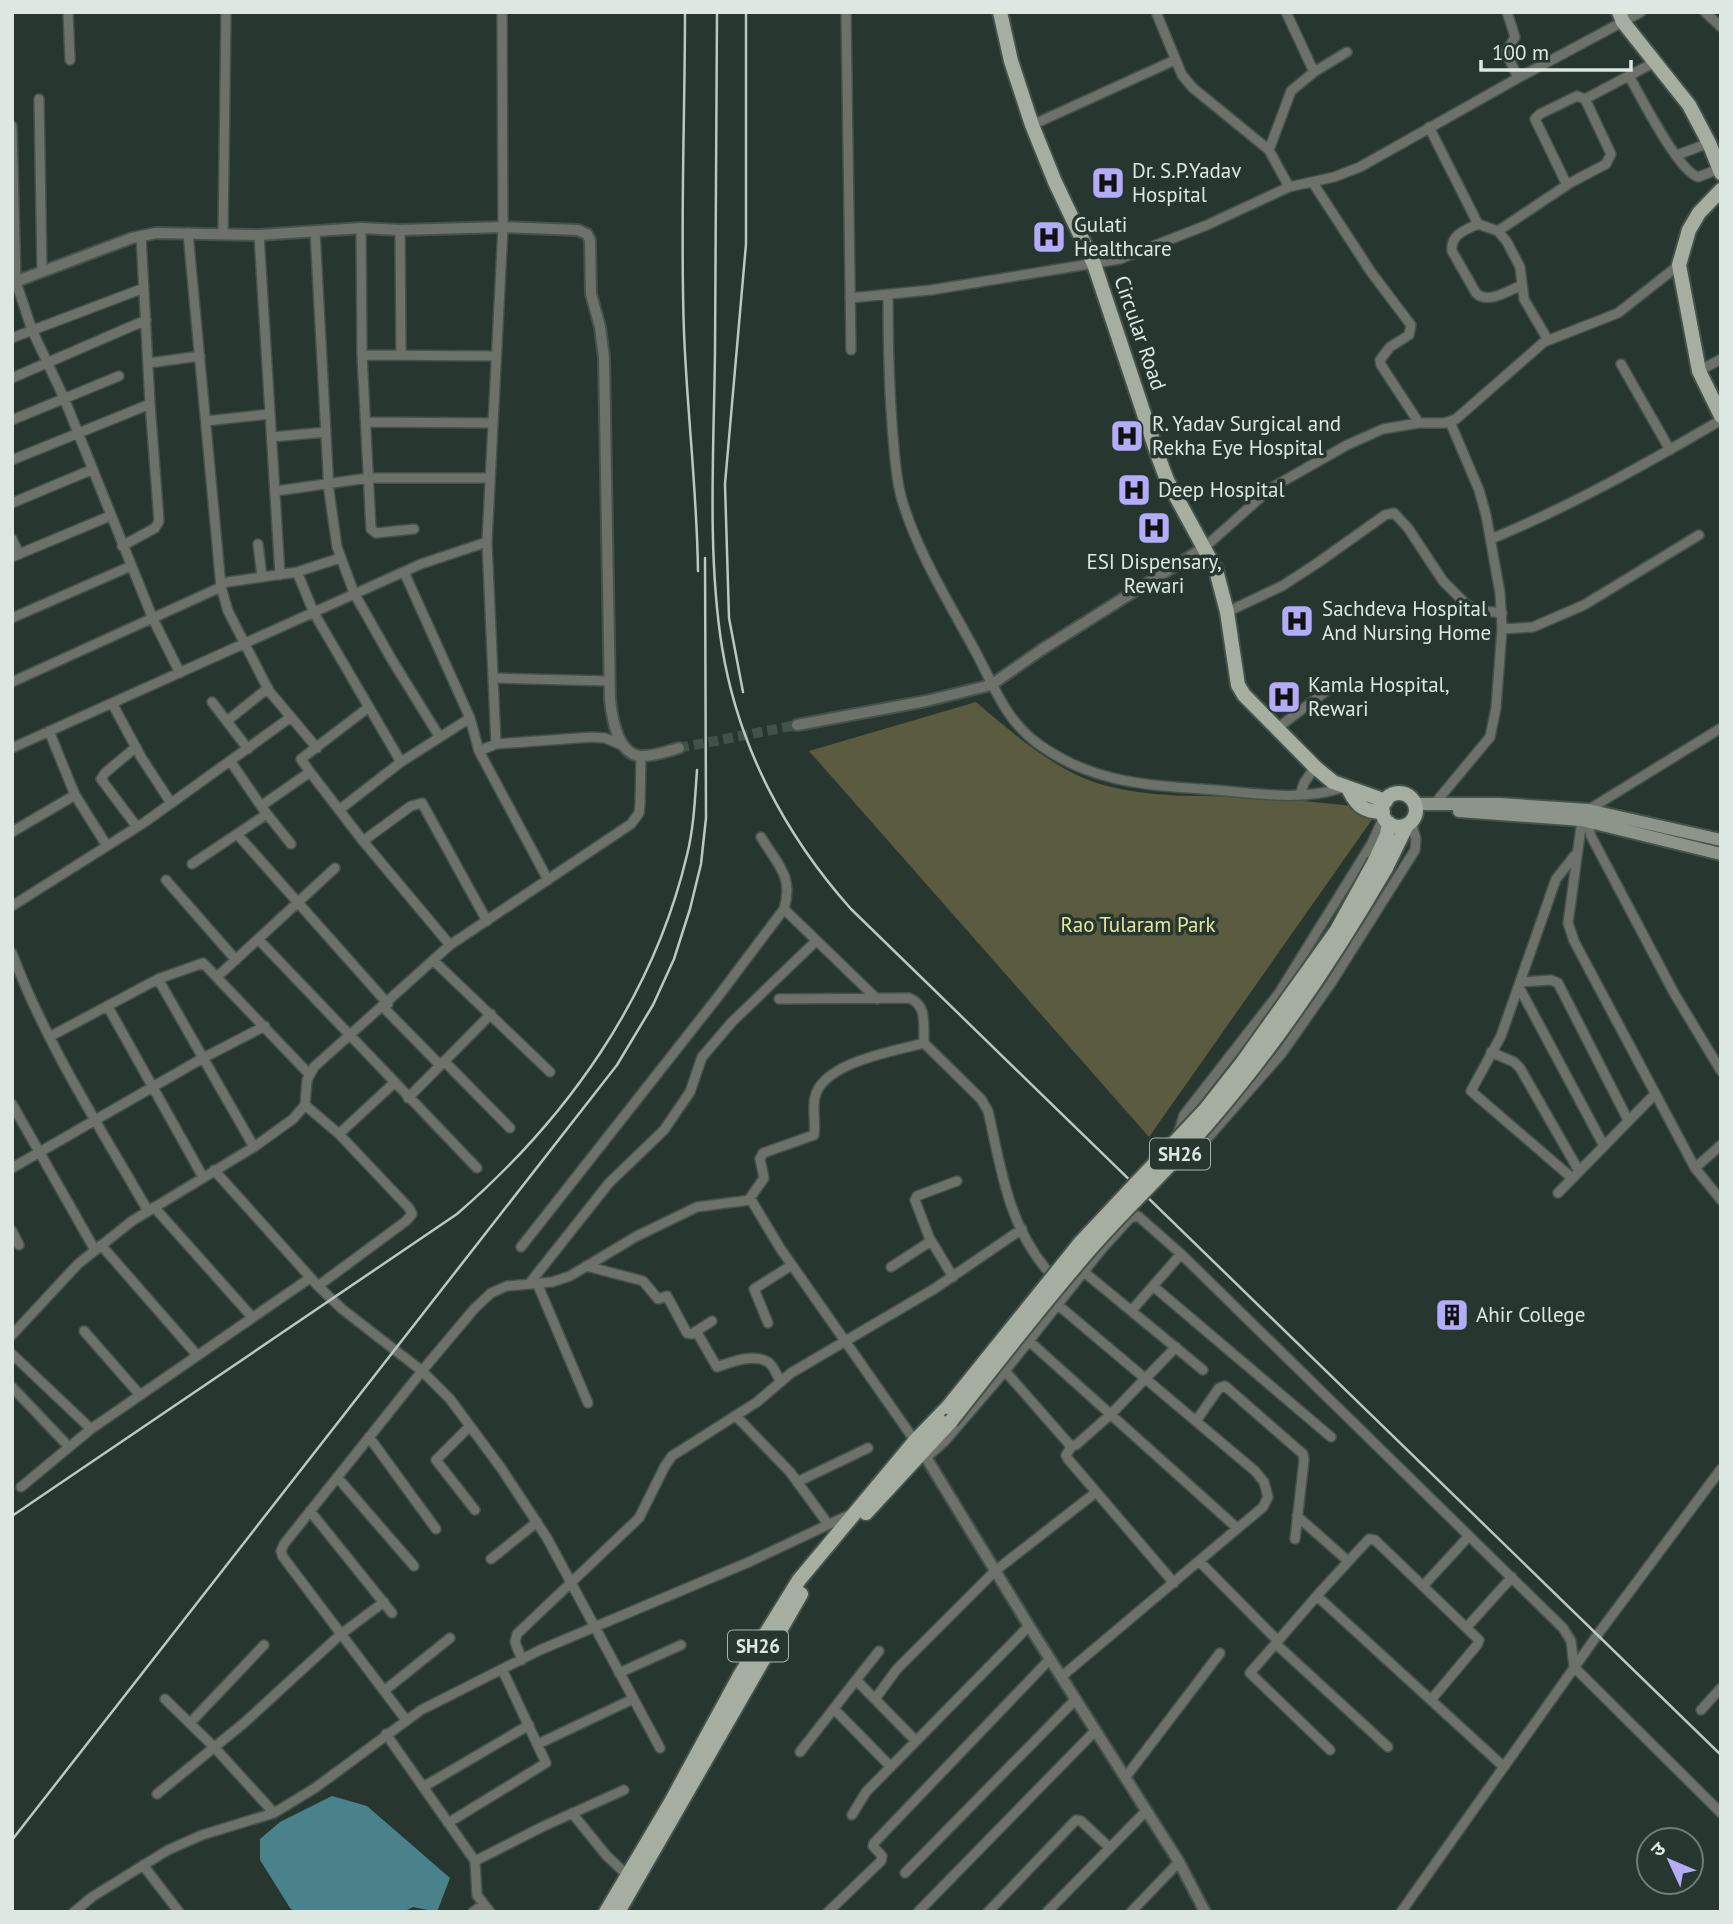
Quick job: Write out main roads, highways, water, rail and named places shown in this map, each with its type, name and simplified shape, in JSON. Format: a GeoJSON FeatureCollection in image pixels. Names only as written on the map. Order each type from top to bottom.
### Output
{"type":"FeatureCollection","features":[{"type":"Feature","properties":{"kind":"main road","name":"Circular Road"},"geometry":{"type":"LineString","coordinates":[[1000,12],[1010,61],[1032,125],[1055,183],[1094,264],[1157,456],[1167,480],[1216,570],[1227,612],[1238,685],[1276,729],[1333,782],[1347,788],[1365,811],[1385,813]]}},
{"type":"Feature","properties":{"kind":"main road"},"geometry":{"type":"LineString","coordinates":[[1621,17],[1689,105],[1720,171]]}},
{"type":"Feature","properties":{"kind":"main road"},"geometry":{"type":"LineString","coordinates":[[1721,190],[1699,213],[1689,230],[1679,265],[1699,371],[1721,418]]}},
{"type":"Feature","properties":{"kind":"main road"},"geometry":{"type":"LineString","coordinates":[[1412,815],[1403,794],[1393,795],[1385,813],[1398,827],[1412,815],[1436,802],[1531,805],[1721,840]]}},
{"type":"Feature","properties":{"kind":"main road"},"geometry":{"type":"LineString","coordinates":[[1412,815],[1472,811],[1589,816],[1721,854]]}},
{"type":"Feature","properties":{"kind":"main road","name":"SH26"},"geometry":{"type":"LineString","coordinates":[[1381,865],[1385,813]]}},
{"type":"Feature","properties":{"kind":"main road","name":"SH26"},"geometry":{"type":"LineString","coordinates":[[618,1912],[805,1588],[828,1555],[921,1450],[1090,1249],[1205,1127],[1252,1070],[1341,947],[1381,865],[1412,815]]}},
{"type":"Feature","properties":{"kind":"main road","name":"SH26"},"geometry":{"type":"LineString","coordinates":[[606,1912],[671,1802],[739,1677],[799,1580],[855,1512],[921,1450]]}},
{"type":"Feature","properties":{"kind":"water"},"geometry":{"type":"Polygon","coordinates":[[[332,1796],[367,1806],[450,1878],[437,1912],[413,1907],[403,1912],[295,1912],[290,1908],[260,1860],[260,1839],[280,1822],[332,1796]]]}},
{"type":"Feature","properties":{"kind":"tunnel"},"geometry":{"type":"LineString","coordinates":[[679,748],[797,725]]}},
{"type":"Feature","properties":{"kind":"railway"},"geometry":{"type":"LineString","coordinates":[[685,12],[683,292],[698,571]]}},
{"type":"Feature","properties":{"kind":"railway"},"geometry":{"type":"LineString","coordinates":[[717,12],[712,500],[717,611],[729,684],[740,719],[752,754],[785,820],[827,881],[851,909],[1721,1755]]}},
{"type":"Feature","properties":{"kind":"railway"},"geometry":{"type":"LineString","coordinates":[[743,692],[729,618],[725,484],[746,244],[746,12]]}},
{"type":"Feature","properties":{"kind":"railway"},"geometry":{"type":"LineString","coordinates":[[12,1840],[617,1065],[653,1005],[674,959],[701,864],[706,818],[705,558]]}},
{"type":"Feature","properties":{"kind":"railway"},"geometry":{"type":"LineString","coordinates":[[12,1516],[457,1214],[535,1138],[600,1052],[628,1006],[652,958],[672,908],[687,855],[693,823],[697,770]]}},
{"type":"Feature","properties":{"kind":"place","name":"Dr. S.P.Yadav Hospital"},"geometry":{"type":"Point","coordinates":[1108,183]}},
{"type":"Feature","properties":{"kind":"place","name":"Gulati Healthcare"},"geometry":{"type":"Point","coordinates":[1049,237]}},
{"type":"Feature","properties":{"kind":"place","name":"R. Yadav Surgical and Rekha Eye Hospital"},"geometry":{"type":"Point","coordinates":[1127,436]}},
{"type":"Feature","properties":{"kind":"place","name":"Deep Hospital"},"geometry":{"type":"Point","coordinates":[1134,490]}},
{"type":"Feature","properties":{"kind":"place","name":"ESI Dispensary, Rewari"},"geometry":{"type":"Point","coordinates":[1154,528]}},
{"type":"Feature","properties":{"kind":"place","name":"Sachdeva Hospital And Nursing Home"},"geometry":{"type":"Point","coordinates":[1297,621]}},
{"type":"Feature","properties":{"kind":"place","name":"Kamla Hospital, Rewari"},"geometry":{"type":"Point","coordinates":[1284,697]}},
{"type":"Feature","properties":{"kind":"place","name":"Ahir College"},"geometry":{"type":"Point","coordinates":[1452,1315]}},
{"type":"Feature","properties":{"kind":"park label","name":"Rao Tularam Park"},"geometry":{"type":"Point","coordinates":[1138,925]}}]}
